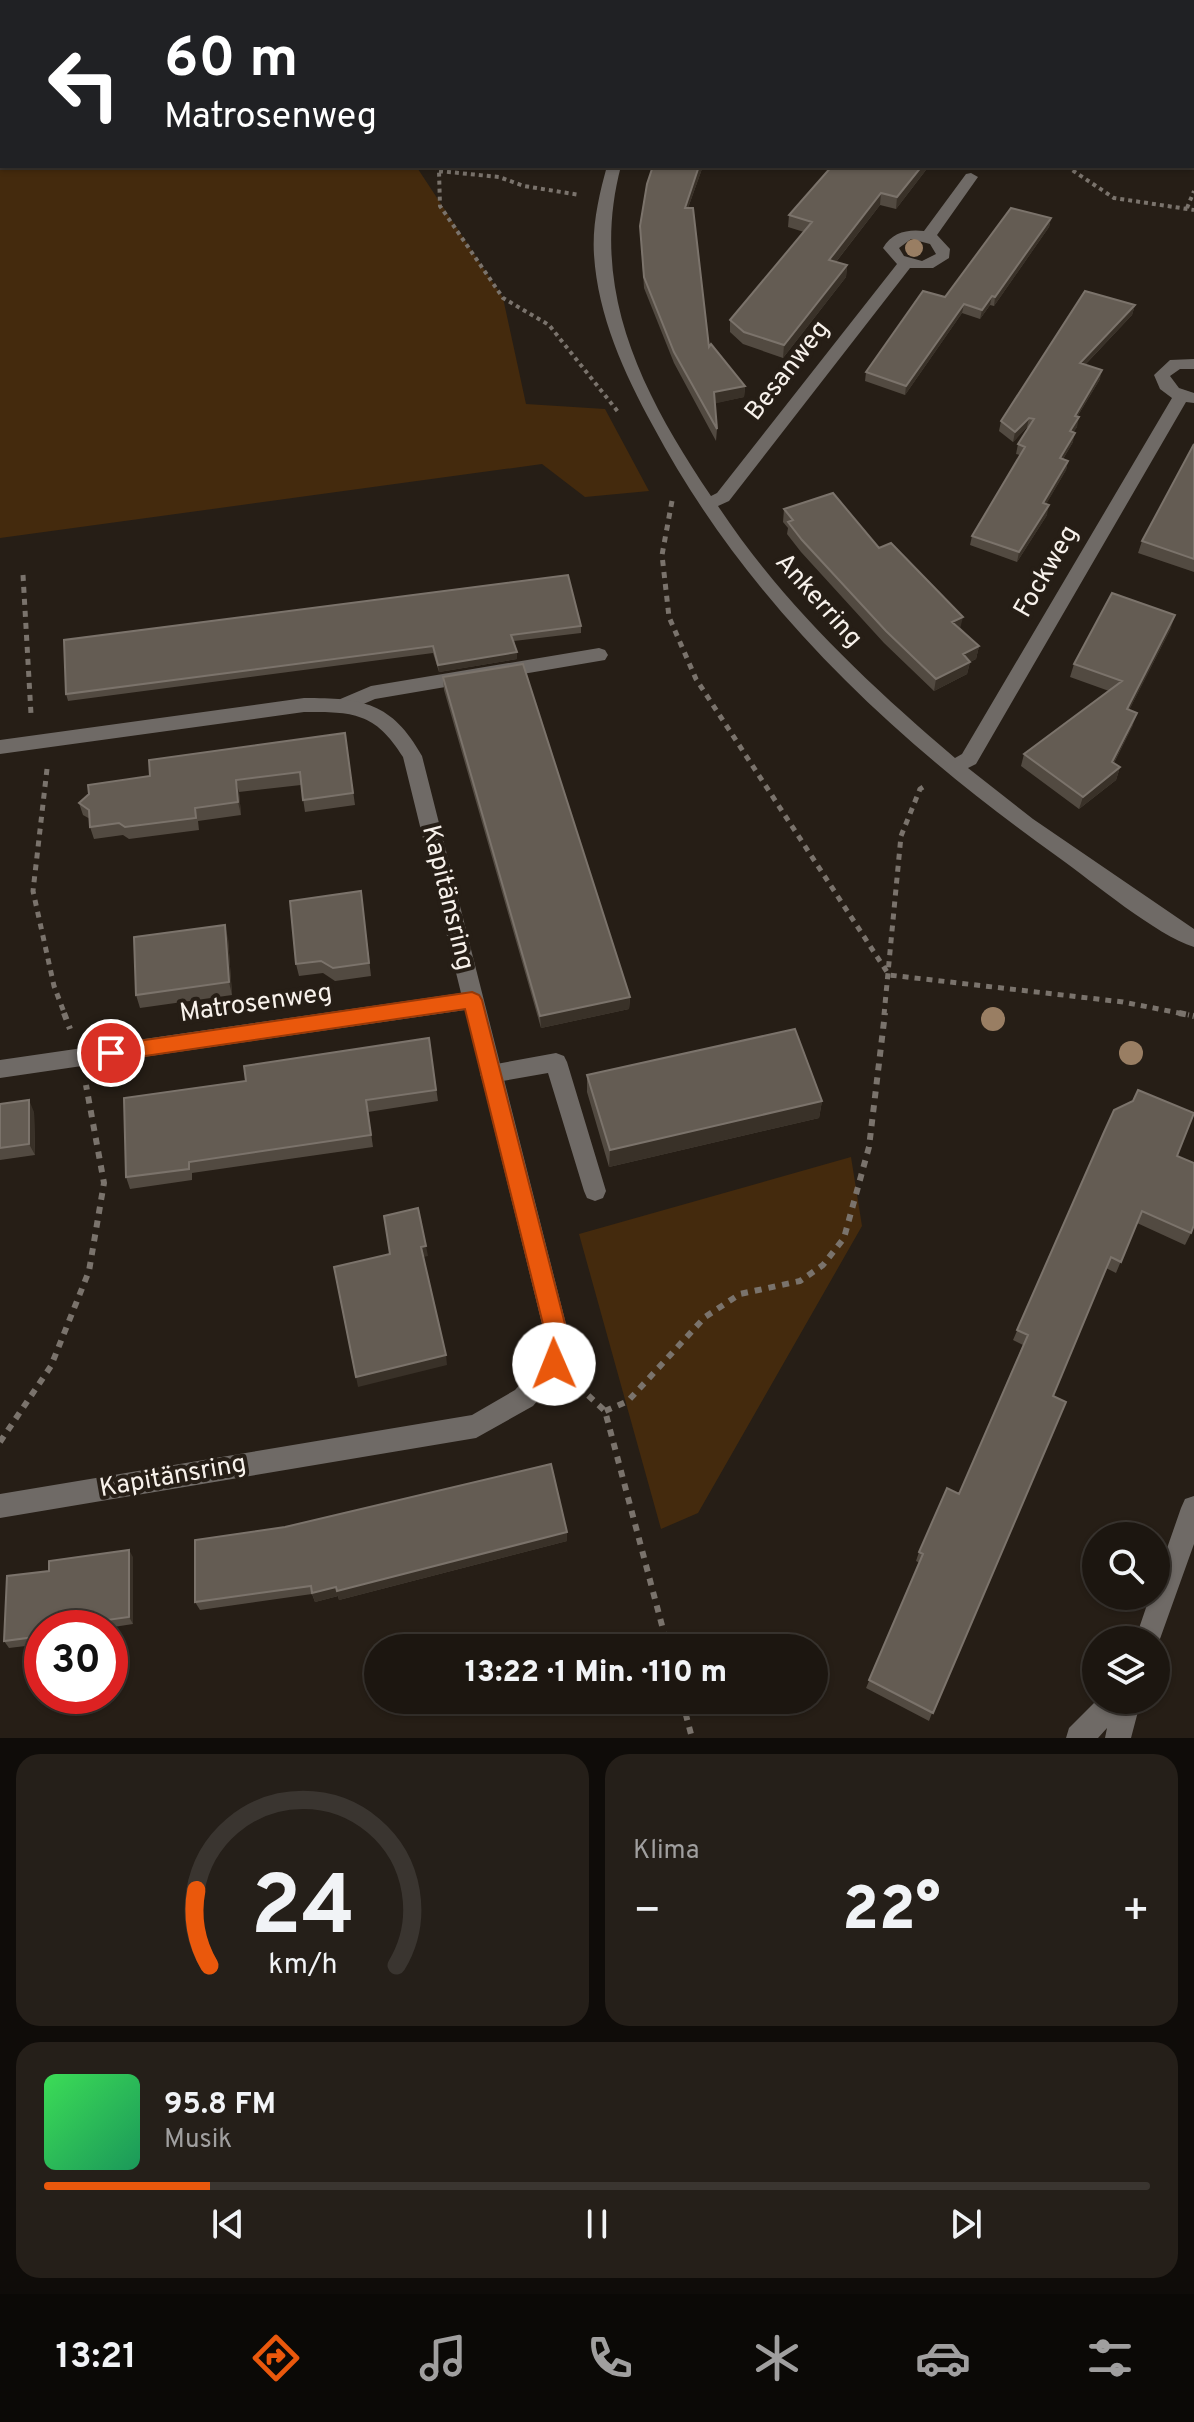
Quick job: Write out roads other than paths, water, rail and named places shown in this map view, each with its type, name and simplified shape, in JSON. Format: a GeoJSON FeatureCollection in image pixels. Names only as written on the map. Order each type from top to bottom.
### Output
{"type":"FeatureCollection","features":[{"type":"Feature","properties":{"kind":"street","name":"Ankerring"},"geometry":{"type":"LineString","coordinates":[[613,168],[604,199],[600,257],[618,338],[656,420],[706,505],[738,550],[796,619],[858,683],[952,768],[1032,830],[1194,939]]}},
{"type":"Feature","properties":{"kind":"street"},"geometry":{"type":"LineString","coordinates":[[928,237],[971,177]]}},
{"type":"Feature","properties":{"kind":"street"},"geometry":{"type":"LineString","coordinates":[[908,235],[928,237],[943,248],[944,255],[939,261],[918,266],[906,263],[893,254],[894,242],[908,235]]}},
{"type":"Feature","properties":{"kind":"street","name":"Besanweg"},"geometry":{"type":"LineString","coordinates":[[706,505],[723,497],[906,263]]}},
{"type":"Feature","properties":{"kind":"street"},"geometry":{"type":"LineString","coordinates":[[1187,397],[1164,383],[1162,375],[1176,364],[1194,364]]}},
{"type":"Feature","properties":{"kind":"street","name":"Fockweg"},"geometry":{"type":"LineString","coordinates":[[952,768],[969,759],[1187,397]]}},
{"type":"Feature","properties":{"kind":"street"},"geometry":{"type":"LineString","coordinates":[[345,705],[371,693],[599,655]]}},
{"type":"Feature","properties":{"kind":"street","name":"Kapitänsring"},"geometry":{"type":"LineString","coordinates":[[0,747],[304,705],[345,705],[380,714],[397,730],[412,756],[554,1324],[554,1364],[524,1398],[476,1426],[0,1506]]}},
{"type":"Feature","properties":{"kind":"street","name":"Matrosenweg"},"geometry":{"type":"LineString","coordinates":[[0,1069],[472,1000]]}},
{"type":"Feature","properties":{"kind":"street"},"geometry":{"type":"LineString","coordinates":[[491,1074],[556,1062],[595,1191]]}},
{"type":"Feature","properties":{"kind":"street"},"geometry":{"type":"LineString","coordinates":[[1153,1626],[1194,1508]]}},
{"type":"Feature","properties":{"kind":"street"},"geometry":{"type":"LineString","coordinates":[[1079,1738],[1102,1714]]}},
{"type":"Feature","properties":{"kind":"street"},"geometry":{"type":"LineString","coordinates":[[1118,1738],[1124,1714]]}}]}
